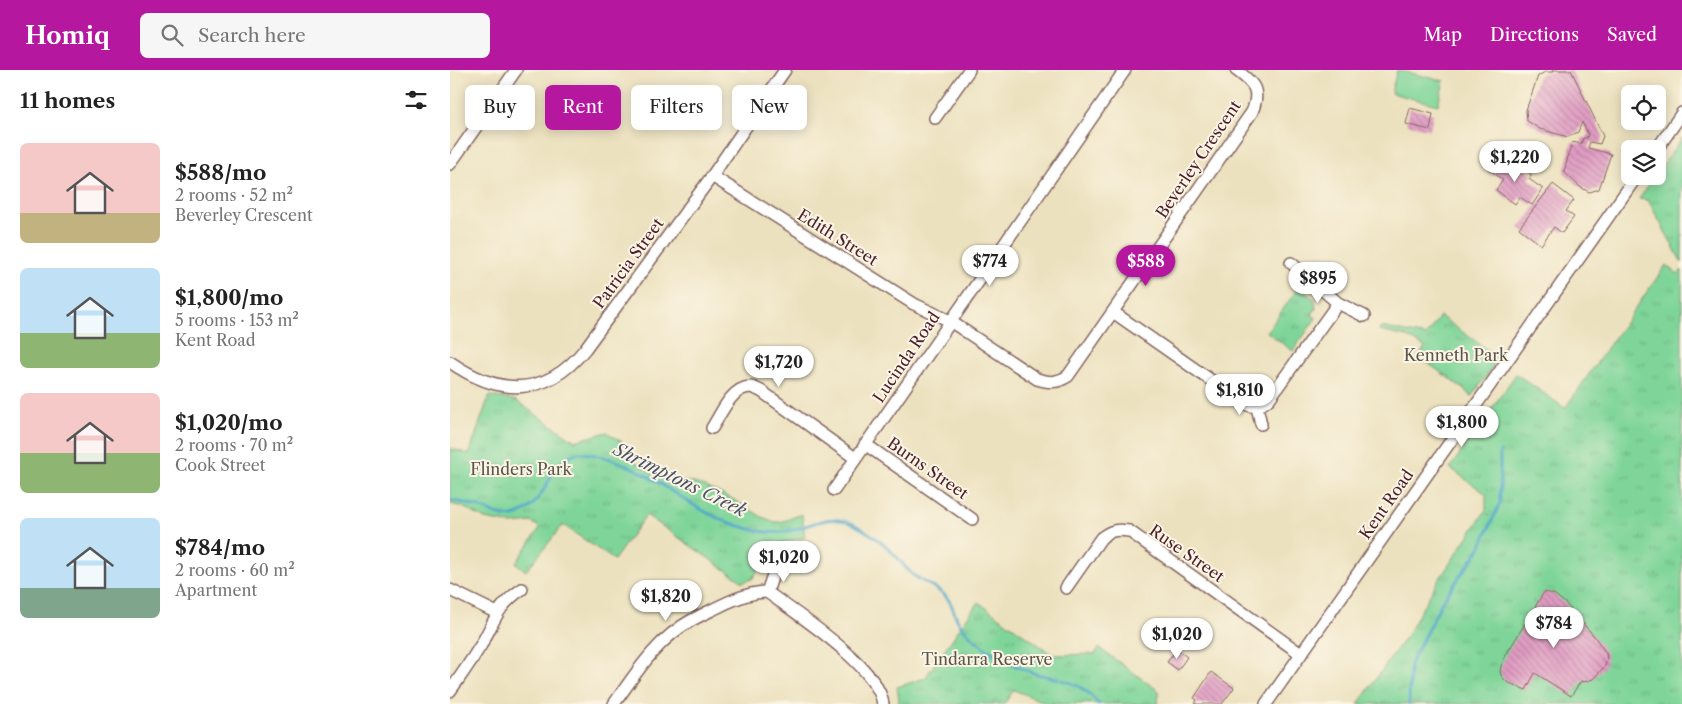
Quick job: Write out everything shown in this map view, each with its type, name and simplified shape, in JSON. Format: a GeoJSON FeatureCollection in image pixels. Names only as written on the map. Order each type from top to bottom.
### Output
{"type":"FeatureCollection","features":[{"type":"Feature","properties":{"kind":"street"},"geometry":{"type":"LineString","coordinates":[[450,164],[516,70]]}},
{"type":"Feature","properties":{"kind":"street","name":"Patricia Street"},"geometry":{"type":"LineString","coordinates":[[450,362],[484,382],[512,387],[550,379],[565,370],[585,349],[712,176],[785,70]]}},
{"type":"Feature","properties":{"kind":"street"},"geometry":{"type":"LineString","coordinates":[[935,118],[969,70]]}},
{"type":"Feature","properties":{"kind":"street","name":"Lucinda Road"},"geometry":{"type":"LineString","coordinates":[[834,490],[1125,70]]}},
{"type":"Feature","properties":{"kind":"street","name":"Beverley Crescent"},"geometry":{"type":"LineString","coordinates":[[950,320],[1037,379],[1048,383],[1060,381],[1068,376],[1252,112],[1256,102],[1255,90],[1250,80],[1236,70]]}},
{"type":"Feature","properties":{"kind":"street"},"geometry":{"type":"LineString","coordinates":[[1663,140],[1682,113]]}},
{"type":"Feature","properties":{"kind":"street","name":"Edith Street"},"geometry":{"type":"LineString","coordinates":[[712,176],[914,304],[950,320]]}},
{"type":"Feature","properties":{"kind":"street","name":"Kent Road"},"geometry":{"type":"LineString","coordinates":[[1266,704],[1631,185]]}},
{"type":"Feature","properties":{"kind":"street"},"geometry":{"type":"LineString","coordinates":[[1291,263],[1338,303],[1364,316]]}},
{"type":"Feature","properties":{"kind":"street"},"geometry":{"type":"LineString","coordinates":[[1113,312],[1245,404],[1250,407],[1257,407],[1268,400],[1338,303]]}},
{"type":"Feature","properties":{"kind":"street"},"geometry":{"type":"LineString","coordinates":[[712,428],[727,404],[738,391],[752,387],[762,392],[855,458]]}},
{"type":"Feature","properties":{"kind":"street"},"geometry":{"type":"LineString","coordinates":[[1257,407],[1261,424]]}},
{"type":"Feature","properties":{"kind":"street","name":"Burns Street"},"geometry":{"type":"LineString","coordinates":[[865,444],[972,519]]}},
{"type":"Feature","properties":{"kind":"street","name":"Ruse Street"},"geometry":{"type":"LineString","coordinates":[[1066,588],[1100,538],[1108,532],[1117,529],[1129,532],[1301,654]]}},
{"type":"Feature","properties":{"kind":"street"},"geometry":{"type":"LineString","coordinates":[[767,592],[776,566]]}},
{"type":"Feature","properties":{"kind":"street"},"geometry":{"type":"LineString","coordinates":[[450,691],[476,653],[497,613],[510,598],[522,589]]}},
{"type":"Feature","properties":{"kind":"street"},"geometry":{"type":"LineString","coordinates":[[450,590],[497,613]]}},
{"type":"Feature","properties":{"kind":"street"},"geometry":{"type":"LineString","coordinates":[[614,704],[646,659],[666,638],[690,620],[733,600],[758,592],[767,592],[839,645],[880,691],[884,704]]}},
{"type":"Feature","properties":{"kind":"green space"},"geometry":{"type":"Polygon","coordinates":[[[1397,70],[1444,81],[1438,105],[1391,93],[1397,70]]]}},
{"type":"Feature","properties":{"kind":"green space"},"geometry":{"type":"Polygon","coordinates":[[[1682,138],[1682,263],[1648,200],[1639,199],[1649,185],[1666,185],[1666,161],[1682,138]]]}},
{"type":"Feature","properties":{"kind":"green space"},"geometry":{"type":"Polygon","coordinates":[[[1666,265],[1678,274],[1682,270],[1682,704],[1358,704],[1407,635],[1436,584],[1486,510],[1486,494],[1450,468],[1516,374],[1565,408],[1666,265]]]}},
{"type":"Feature","properties":{"kind":"green space"},"geometry":{"type":"Polygon","coordinates":[[[1298,288],[1314,299],[1316,308],[1312,315],[1316,318],[1293,351],[1267,332],[1298,288]]]}},
{"type":"Feature","properties":{"kind":"green space","name":"Kenneth Park"},"geometry":{"type":"Polygon","coordinates":[[[1440,316],[1499,358],[1471,397],[1464,389],[1419,357],[1425,347],[1407,337],[1379,331],[1381,327],[1426,336],[1440,316]]]}},
{"type":"Feature","properties":{"kind":"green space","name":"Flinders Park"},"geometry":{"type":"Polygon","coordinates":[[[489,396],[515,400],[575,441],[607,432],[631,448],[626,455],[656,476],[704,486],[775,522],[781,522],[802,514],[805,537],[777,544],[752,579],[743,582],[646,515],[614,560],[563,525],[526,571],[516,563],[540,528],[532,522],[512,524],[485,519],[463,507],[450,504],[450,448],[469,454],[489,396]]]}},
{"type":"Feature","properties":{"kind":"green space","name":"Tindarra Reserve"},"geometry":{"type":"Polygon","coordinates":[[[978,602],[1053,655],[1095,654],[1099,648],[1159,691],[1158,704],[1049,704],[1014,690],[1004,704],[898,704],[897,687],[925,678],[978,602]]]}},
{"type":"Feature","properties":{"kind":"building"},"geometry":{"type":"Polygon","coordinates":[[[1552,70],[1571,70],[1603,136],[1600,144],[1590,142],[1588,148],[1611,154],[1599,189],[1589,192],[1580,187],[1564,172],[1572,142],[1581,144],[1583,138],[1587,138],[1588,134],[1582,122],[1578,132],[1568,137],[1540,129],[1527,121],[1526,110],[1538,76],[1545,72],[1553,72],[1552,70]]]}},
{"type":"Feature","properties":{"kind":"building"},"geometry":{"type":"Polygon","coordinates":[[[1410,108],[1433,114],[1430,130],[1406,124],[1410,108]]]}},
{"type":"Feature","properties":{"kind":"building"},"geometry":{"type":"Polygon","coordinates":[[[1497,157],[1519,173],[1523,168],[1532,175],[1529,179],[1543,189],[1532,205],[1520,197],[1515,204],[1496,190],[1503,180],[1488,169],[1497,157]]]}},
{"type":"Feature","properties":{"kind":"building"},"geometry":{"type":"Polygon","coordinates":[[[1553,184],[1574,200],[1566,211],[1574,217],[1562,233],[1554,227],[1541,245],[1519,228],[1553,184]]]}},
{"type":"Feature","properties":{"kind":"building"},"geometry":{"type":"Polygon","coordinates":[[[1544,592],[1554,594],[1565,603],[1594,636],[1606,653],[1607,660],[1605,666],[1593,679],[1581,681],[1571,696],[1535,673],[1526,690],[1507,682],[1500,672],[1506,655],[1544,592]]]}},
{"type":"Feature","properties":{"kind":"building"},"geometry":{"type":"Polygon","coordinates":[[[1177,649],[1187,657],[1178,670],[1167,662],[1177,649]]]}},
{"type":"Feature","properties":{"kind":"building"},"geometry":{"type":"Polygon","coordinates":[[[1211,672],[1234,688],[1222,704],[1195,704],[1197,700],[1194,698],[1211,672]]]}},
{"type":"Feature","properties":{"kind":"waterway"},"geometry":{"type":"LineString","coordinates":[[1409,704],[1410,664],[1443,600],[1479,550],[1500,503],[1500,452]]}},
{"type":"Feature","properties":{"kind":"waterway","name":"Shrimptons Creek"},"geometry":{"type":"LineString","coordinates":[[450,500],[481,507],[499,515],[513,516],[525,511],[534,503],[561,462],[570,456],[583,453],[618,461],[651,478],[716,517],[751,529],[763,532],[782,532],[828,520],[846,522],[861,528],[877,539],[912,574],[943,594],[963,628],[989,651],[1036,674],[1077,686],[1088,693],[1099,704]]}}]}
